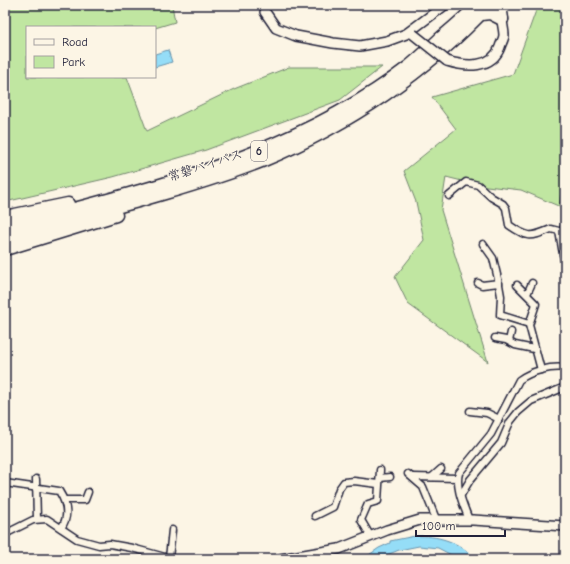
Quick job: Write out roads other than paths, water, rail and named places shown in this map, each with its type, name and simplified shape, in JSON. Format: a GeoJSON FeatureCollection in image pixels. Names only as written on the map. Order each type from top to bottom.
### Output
{"type":"FeatureCollection","features":[{"type":"Feature","properties":{"kind":"highway"},"geometry":{"type":"LineString","coordinates":[[500,5],[502,19]]}},
{"type":"Feature","properties":{"kind":"highway"},"geometry":{"type":"LineString","coordinates":[[482,8],[502,19]]}},
{"type":"Feature","properties":{"kind":"highway","name":"常磐バイパス"},"geometry":{"type":"LineString","coordinates":[[5,237],[184,188],[263,161],[307,140],[344,119],[411,75],[482,8]]}},
{"type":"Feature","properties":{"kind":"highway","name":"常磐バイパス"},"geometry":{"type":"LineString","coordinates":[[5,227],[123,196],[260,150],[303,131],[357,101],[410,66],[482,8]]}},
{"type":"Feature","properties":{"kind":"highway"},"geometry":{"type":"LineString","coordinates":[[5,249],[86,225],[147,204],[184,188]]}},
{"type":"Feature","properties":{"kind":"highway"},"geometry":{"type":"LineString","coordinates":[[5,217],[50,206],[123,196]]}},
{"type":"Feature","properties":{"kind":"street"},"geometry":{"type":"LineString","coordinates":[[265,12],[276,28],[296,36],[333,43],[360,46],[387,41],[410,34],[445,5]]}},
{"type":"Feature","properties":{"kind":"street"},"geometry":{"type":"LineString","coordinates":[[410,34],[447,61],[462,66],[480,65],[491,60],[498,52],[504,36],[502,19]]}},
{"type":"Feature","properties":{"kind":"street"},"geometry":{"type":"LineString","coordinates":[[449,196],[466,182],[473,183],[503,204],[506,208],[509,226],[521,233],[534,236],[554,228],[561,234]]}},
{"type":"Feature","properties":{"kind":"street"},"geometry":{"type":"LineString","coordinates":[[565,197],[563,208],[565,226],[561,234],[565,266]]}},
{"type":"Feature","properties":{"kind":"street"},"geometry":{"type":"LineString","coordinates":[[484,244],[493,258],[499,283],[501,296],[500,315],[529,324]]}},
{"type":"Feature","properties":{"kind":"street"},"geometry":{"type":"LineString","coordinates":[[478,283],[482,285],[499,283]]}},
{"type":"Feature","properties":{"kind":"street"},"geometry":{"type":"LineString","coordinates":[[526,294],[532,284]]}},
{"type":"Feature","properties":{"kind":"street"},"geometry":{"type":"LineString","coordinates":[[517,285],[536,304],[529,324],[530,334],[541,370]]}},
{"type":"Feature","properties":{"kind":"street"},"geometry":{"type":"LineString","coordinates":[[509,341],[511,332]]}},
{"type":"Feature","properties":{"kind":"street"},"geometry":{"type":"LineString","coordinates":[[495,338],[509,341],[515,345],[534,349]]}},
{"type":"Feature","properties":{"kind":"street"},"geometry":{"type":"LineString","coordinates":[[468,520],[457,478],[462,469],[488,439],[500,419],[519,380],[526,375],[541,370],[565,368]]}},
{"type":"Feature","properties":{"kind":"street"},"geometry":{"type":"LineString","coordinates":[[461,496],[470,480],[498,448],[510,422],[518,412],[530,401],[565,387]]}},
{"type":"Feature","properties":{"kind":"street"},"geometry":{"type":"LineString","coordinates":[[470,410],[487,413],[500,419]]}},
{"type":"Feature","properties":{"kind":"street"},"geometry":{"type":"LineString","coordinates":[[431,478],[441,469]]}},
{"type":"Feature","properties":{"kind":"street"},"geometry":{"type":"LineString","coordinates":[[371,537],[361,520],[368,504],[378,501],[380,470]]}},
{"type":"Feature","properties":{"kind":"street"},"geometry":{"type":"LineString","coordinates":[[436,519],[423,487],[411,476],[457,478]]}},
{"type":"Feature","properties":{"kind":"street"},"geometry":{"type":"LineString","coordinates":[[315,516],[333,507],[339,489],[344,482],[354,480],[379,481],[390,477]]}},
{"type":"Feature","properties":{"kind":"street"},"geometry":{"type":"LineString","coordinates":[[36,479],[37,519]]}},
{"type":"Feature","properties":{"kind":"street"},"geometry":{"type":"LineString","coordinates":[[5,483],[59,490]]}},
{"type":"Feature","properties":{"kind":"street"},"geometry":{"type":"LineString","coordinates":[[58,483],[59,490],[65,500],[66,519],[61,528]]}},
{"type":"Feature","properties":{"kind":"street"},"geometry":{"type":"LineString","coordinates":[[65,500],[85,500],[88,492]]}},
{"type":"Feature","properties":{"kind":"street"},"geometry":{"type":"LineString","coordinates":[[5,534],[37,519],[47,519],[77,539],[99,544],[110,544],[132,548],[171,559],[172,530]]}},
{"type":"Feature","properties":{"kind":"street"},"geometry":{"type":"LineString","coordinates":[[280,559],[333,550],[409,522],[436,519],[565,526]]}},
{"type":"Feature","properties":{"kind":"water"},"geometry":{"type":"Polygon","coordinates":[[[168,50],[172,62],[156,67],[156,54],[168,50]]]}},
{"type":"Feature","properties":{"kind":"water"},"geometry":{"type":"Polygon","coordinates":[[[415,536],[440,538],[456,544],[475,559],[459,559],[438,548],[419,546],[399,550],[377,559],[363,559],[379,548],[390,543],[390,541],[415,536]]]}}]}
